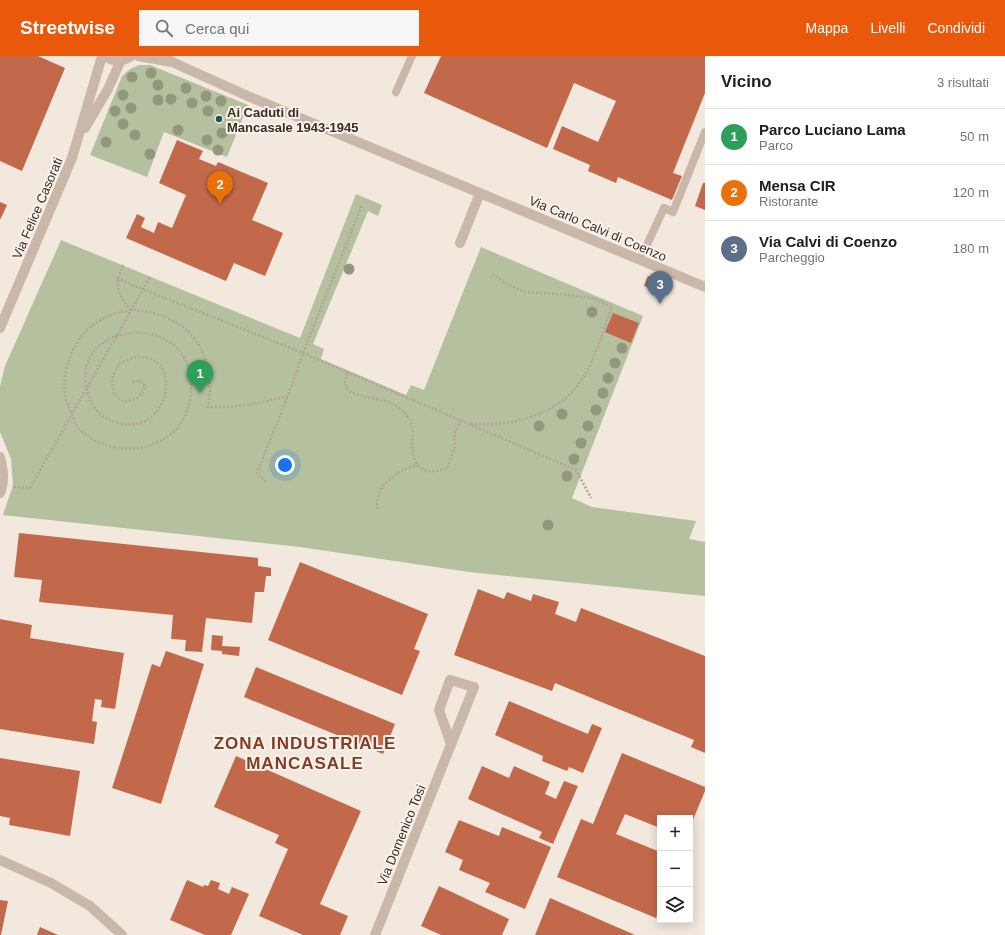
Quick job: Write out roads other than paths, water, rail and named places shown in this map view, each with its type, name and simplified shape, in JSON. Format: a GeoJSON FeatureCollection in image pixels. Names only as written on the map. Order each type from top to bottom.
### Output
{"type":"FeatureCollection","features":[{"type":"Feature","properties":{"kind":"street","name":"Via Felice Casorati"},"geometry":{"type":"LineString","coordinates":[[0,328],[77,142],[102,56]]}},
{"type":"Feature","properties":{"kind":"street"},"geometry":{"type":"LineString","coordinates":[[105,56],[114,60],[121,60],[131,56]]}},
{"type":"Feature","properties":{"kind":"street","name":"Via Carlo Calvi di Coenzo"},"geometry":{"type":"LineString","coordinates":[[138,56],[168,59],[250,97],[705,287]]}},
{"type":"Feature","properties":{"kind":"street","name":"Via Felice Casorati"},"geometry":{"type":"LineString","coordinates":[[77,142],[108,89],[121,60]]}},
{"type":"Feature","properties":{"kind":"street"},"geometry":{"type":"LineString","coordinates":[[460,243],[480,193]]}},
{"type":"Feature","properties":{"kind":"street"},"geometry":{"type":"LineString","coordinates":[[0,457],[4,470],[0,493]]}},
{"type":"Feature","properties":{"kind":"street","name":"Via Domenico Tosi"},"geometry":{"type":"LineString","coordinates":[[375,935],[474,687],[450,680],[439,710],[451,744]]}},
{"type":"Feature","properties":{"kind":"street"},"geometry":{"type":"LineString","coordinates":[[0,860],[51,883],[90,906],[122,935]]}},
{"type":"Feature","properties":{"kind":"lane"},"geometry":{"type":"LineString","coordinates":[[396,92],[412,56]]}},
{"type":"Feature","properties":{"kind":"lane"},"geometry":{"type":"LineString","coordinates":[[640,260],[664,208],[673,212],[705,132]]}},
{"type":"Feature","properties":{"kind":"place","name":"Ai Caduti di Mancasale 1943-1945"},"geometry":{"type":"Point","coordinates":[219,119]}},
{"type":"Feature","properties":{"kind":"place","name":"Mensa CIR"},"geometry":{"type":"Point","coordinates":[220,204]}},
{"type":"Feature","properties":{"kind":"place","name":"Via Calvi di Coenzo"},"geometry":{"type":"Point","coordinates":[660,304]}},
{"type":"Feature","properties":{"kind":"place","name":"Parco Luciano Lama"},"geometry":{"type":"Point","coordinates":[200,393]}},
{"type":"Feature","properties":{"kind":"district","name":"ZONA INDUSTRIALE MANCASALE"},"geometry":{"type":"Point","coordinates":[305,753]}}]}
